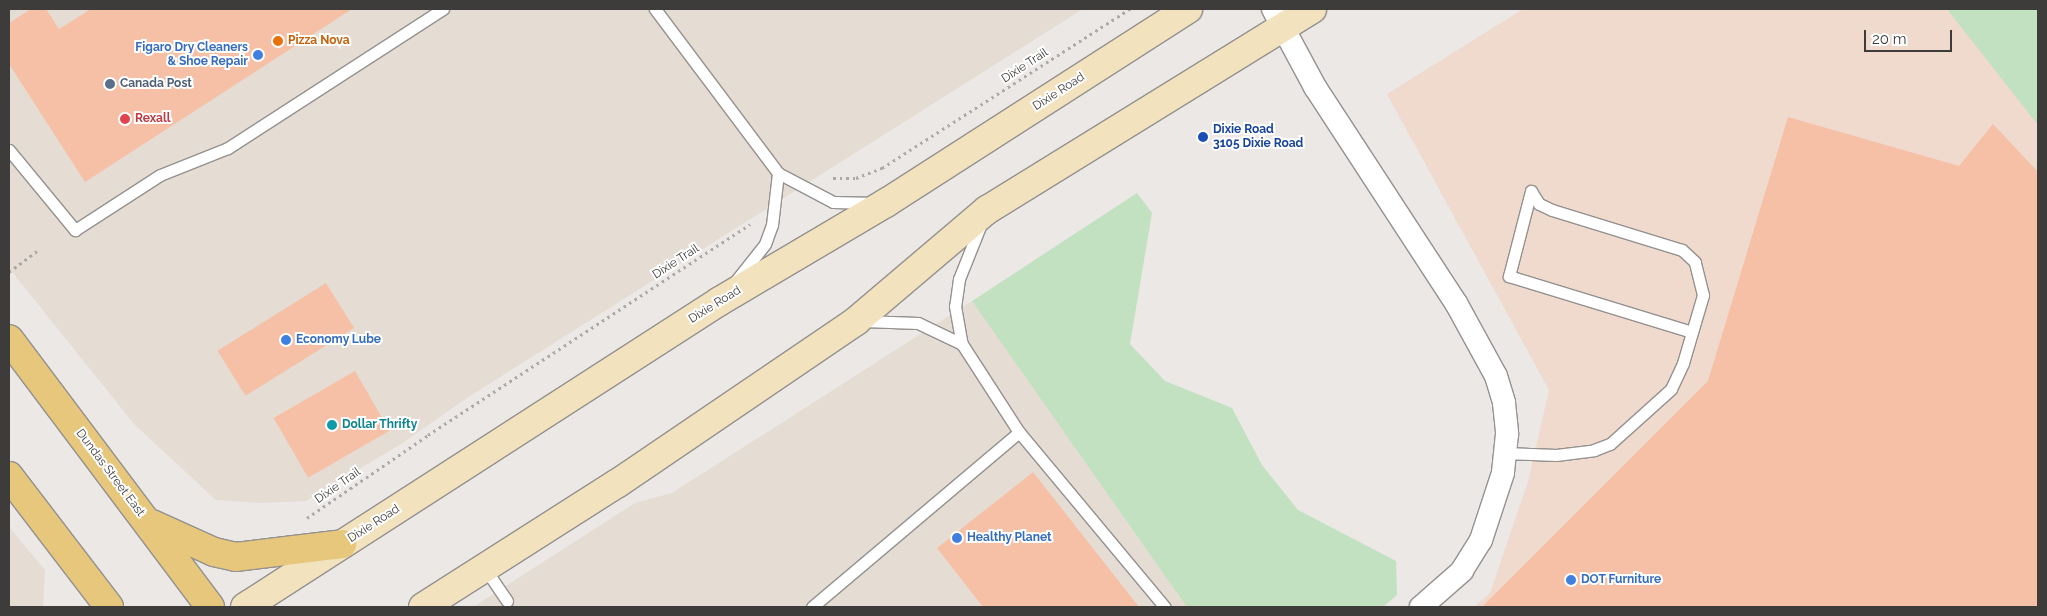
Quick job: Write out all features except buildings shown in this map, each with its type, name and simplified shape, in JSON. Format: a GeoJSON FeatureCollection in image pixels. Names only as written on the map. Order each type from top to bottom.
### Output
{"type":"FeatureCollection","features":[{"type":"Feature","properties":{"kind":"main road","name":"Dixie Road"},"geometry":{"type":"LineString","coordinates":[[245,607],[720,301],[886,203],[1188,9]]}},
{"type":"Feature","properties":{"kind":"main road"},"geometry":{"type":"LineString","coordinates":[[423,607],[618,483],[856,321],[987,210],[1277,18],[1312,9]]}},
{"type":"Feature","properties":{"kind":"main road","name":"Dundas Street East"},"geometry":{"type":"LineString","coordinates":[[9,339],[210,607]]}},
{"type":"Feature","properties":{"kind":"main road"},"geometry":{"type":"LineString","coordinates":[[9,476],[109,607]]}},
{"type":"Feature","properties":{"kind":"main road"},"geometry":{"type":"LineString","coordinates":[[145,520],[214,552],[235,557],[342,544]]}},
{"type":"Feature","properties":{"kind":"main road"},"geometry":{"type":"LineString","coordinates":[[80,569],[87,607]]}},
{"type":"Feature","properties":{"kind":"street"},"geometry":{"type":"LineString","coordinates":[[1277,18],[1314,87],[1456,303],[1496,376],[1504,403],[1505,453],[1503,473],[1481,540],[1462,571],[1421,607]]}},
{"type":"Feature","properties":{"kind":"lane"},"geometry":{"type":"LineString","coordinates":[[9,150],[75,230],[160,175],[228,148],[443,9]]}},
{"type":"Feature","properties":{"kind":"lane"},"geometry":{"type":"LineString","coordinates":[[654,9],[778,173],[804,190],[833,202],[886,203]]}},
{"type":"Feature","properties":{"kind":"lane"},"geometry":{"type":"LineString","coordinates":[[720,301],[765,244],[775,208],[778,173]]}},
{"type":"Feature","properties":{"kind":"lane"},"geometry":{"type":"LineString","coordinates":[[1505,453],[1556,455],[1594,450],[1610,444],[1671,389],[1684,363],[1703,295],[1695,262],[1682,250],[1552,210],[1539,204],[1531,191],[1509,276],[1692,332]]}},
{"type":"Feature","properties":{"kind":"lane"},"geometry":{"type":"LineString","coordinates":[[987,210],[959,280],[955,306],[962,344],[1019,432],[1165,607]]}},
{"type":"Feature","properties":{"kind":"lane"},"geometry":{"type":"LineString","coordinates":[[856,321],[918,323],[962,344]]}},
{"type":"Feature","properties":{"kind":"lane"},"geometry":{"type":"LineString","coordinates":[[812,607],[1019,432]]}},
{"type":"Feature","properties":{"kind":"lane"},"geometry":{"type":"LineString","coordinates":[[484,567],[507,601]]}},
{"type":"Feature","properties":{"kind":"path","name":"Dixie Trail"},"geometry":{"type":"LineString","coordinates":[[804,190],[822,179],[856,178],[882,168],[1130,9]]}},
{"type":"Feature","properties":{"kind":"path","name":"Dixie Trail"},"geometry":{"type":"LineString","coordinates":[[303,520],[775,208]]}},
{"type":"Feature","properties":{"kind":"path"},"geometry":{"type":"LineString","coordinates":[[9,272],[37,251]]}},
{"type":"Feature","properties":{"kind":"shaded area"},"geometry":{"type":"Polygon","coordinates":[[[9,9],[1083,9],[467,398],[401,444],[306,501],[261,503],[216,500],[134,424],[9,268],[9,9]]]}},
{"type":"Feature","properties":{"kind":"shaded area"},"geometry":{"type":"Polygon","coordinates":[[[1523,9],[1948,9],[2038,109],[2038,607],[1474,607],[1490,593],[1528,482],[1549,390],[1387,94],[1523,9]]]}},
{"type":"Feature","properties":{"kind":"shaded area"},"geometry":{"type":"Polygon","coordinates":[[[972,301],[1207,607],[473,607],[635,503],[672,493],[972,301]]]}},
{"type":"Feature","properties":{"kind":"shaded area"},"geometry":{"type":"Polygon","coordinates":[[[9,527],[45,570],[43,607],[9,607],[9,527]]]}},
{"type":"Feature","properties":{"kind":"green space"},"geometry":{"type":"Polygon","coordinates":[[[1947,9],[2038,9],[2038,125],[1947,9]]]}},
{"type":"Feature","properties":{"kind":"green space"},"geometry":{"type":"Polygon","coordinates":[[[1137,193],[1152,213],[1130,344],[1165,381],[1232,408],[1262,465],[1298,510],[1396,561],[1397,595],[1383,607],[1187,607],[972,301],[1137,193]]]}},
{"type":"Feature","properties":{"kind":"place","name":"Pizza Nova"},"geometry":{"type":"Point","coordinates":[278,41]}},
{"type":"Feature","properties":{"kind":"place","name":"Figaro Dry Cleaners & Shoe Repair"},"geometry":{"type":"Point","coordinates":[258,55]}},
{"type":"Feature","properties":{"kind":"place","name":"Canada Post"},"geometry":{"type":"Point","coordinates":[110,84]}},
{"type":"Feature","properties":{"kind":"place","name":"Rexall"},"geometry":{"type":"Point","coordinates":[125,119]}},
{"type":"Feature","properties":{"kind":"place","name":"Dixie Road 3105 Dixie Road"},"geometry":{"type":"Point","coordinates":[1203,137]}},
{"type":"Feature","properties":{"kind":"place","name":"Economy Lube"},"geometry":{"type":"Point","coordinates":[286,340]}},
{"type":"Feature","properties":{"kind":"place","name":"Dollar Thrifty"},"geometry":{"type":"Point","coordinates":[332,425]}},
{"type":"Feature","properties":{"kind":"place","name":"Healthy Planet"},"geometry":{"type":"Point","coordinates":[957,538]}},
{"type":"Feature","properties":{"kind":"place","name":"DOT Furniture"},"geometry":{"type":"Point","coordinates":[1571,580]}}]}
